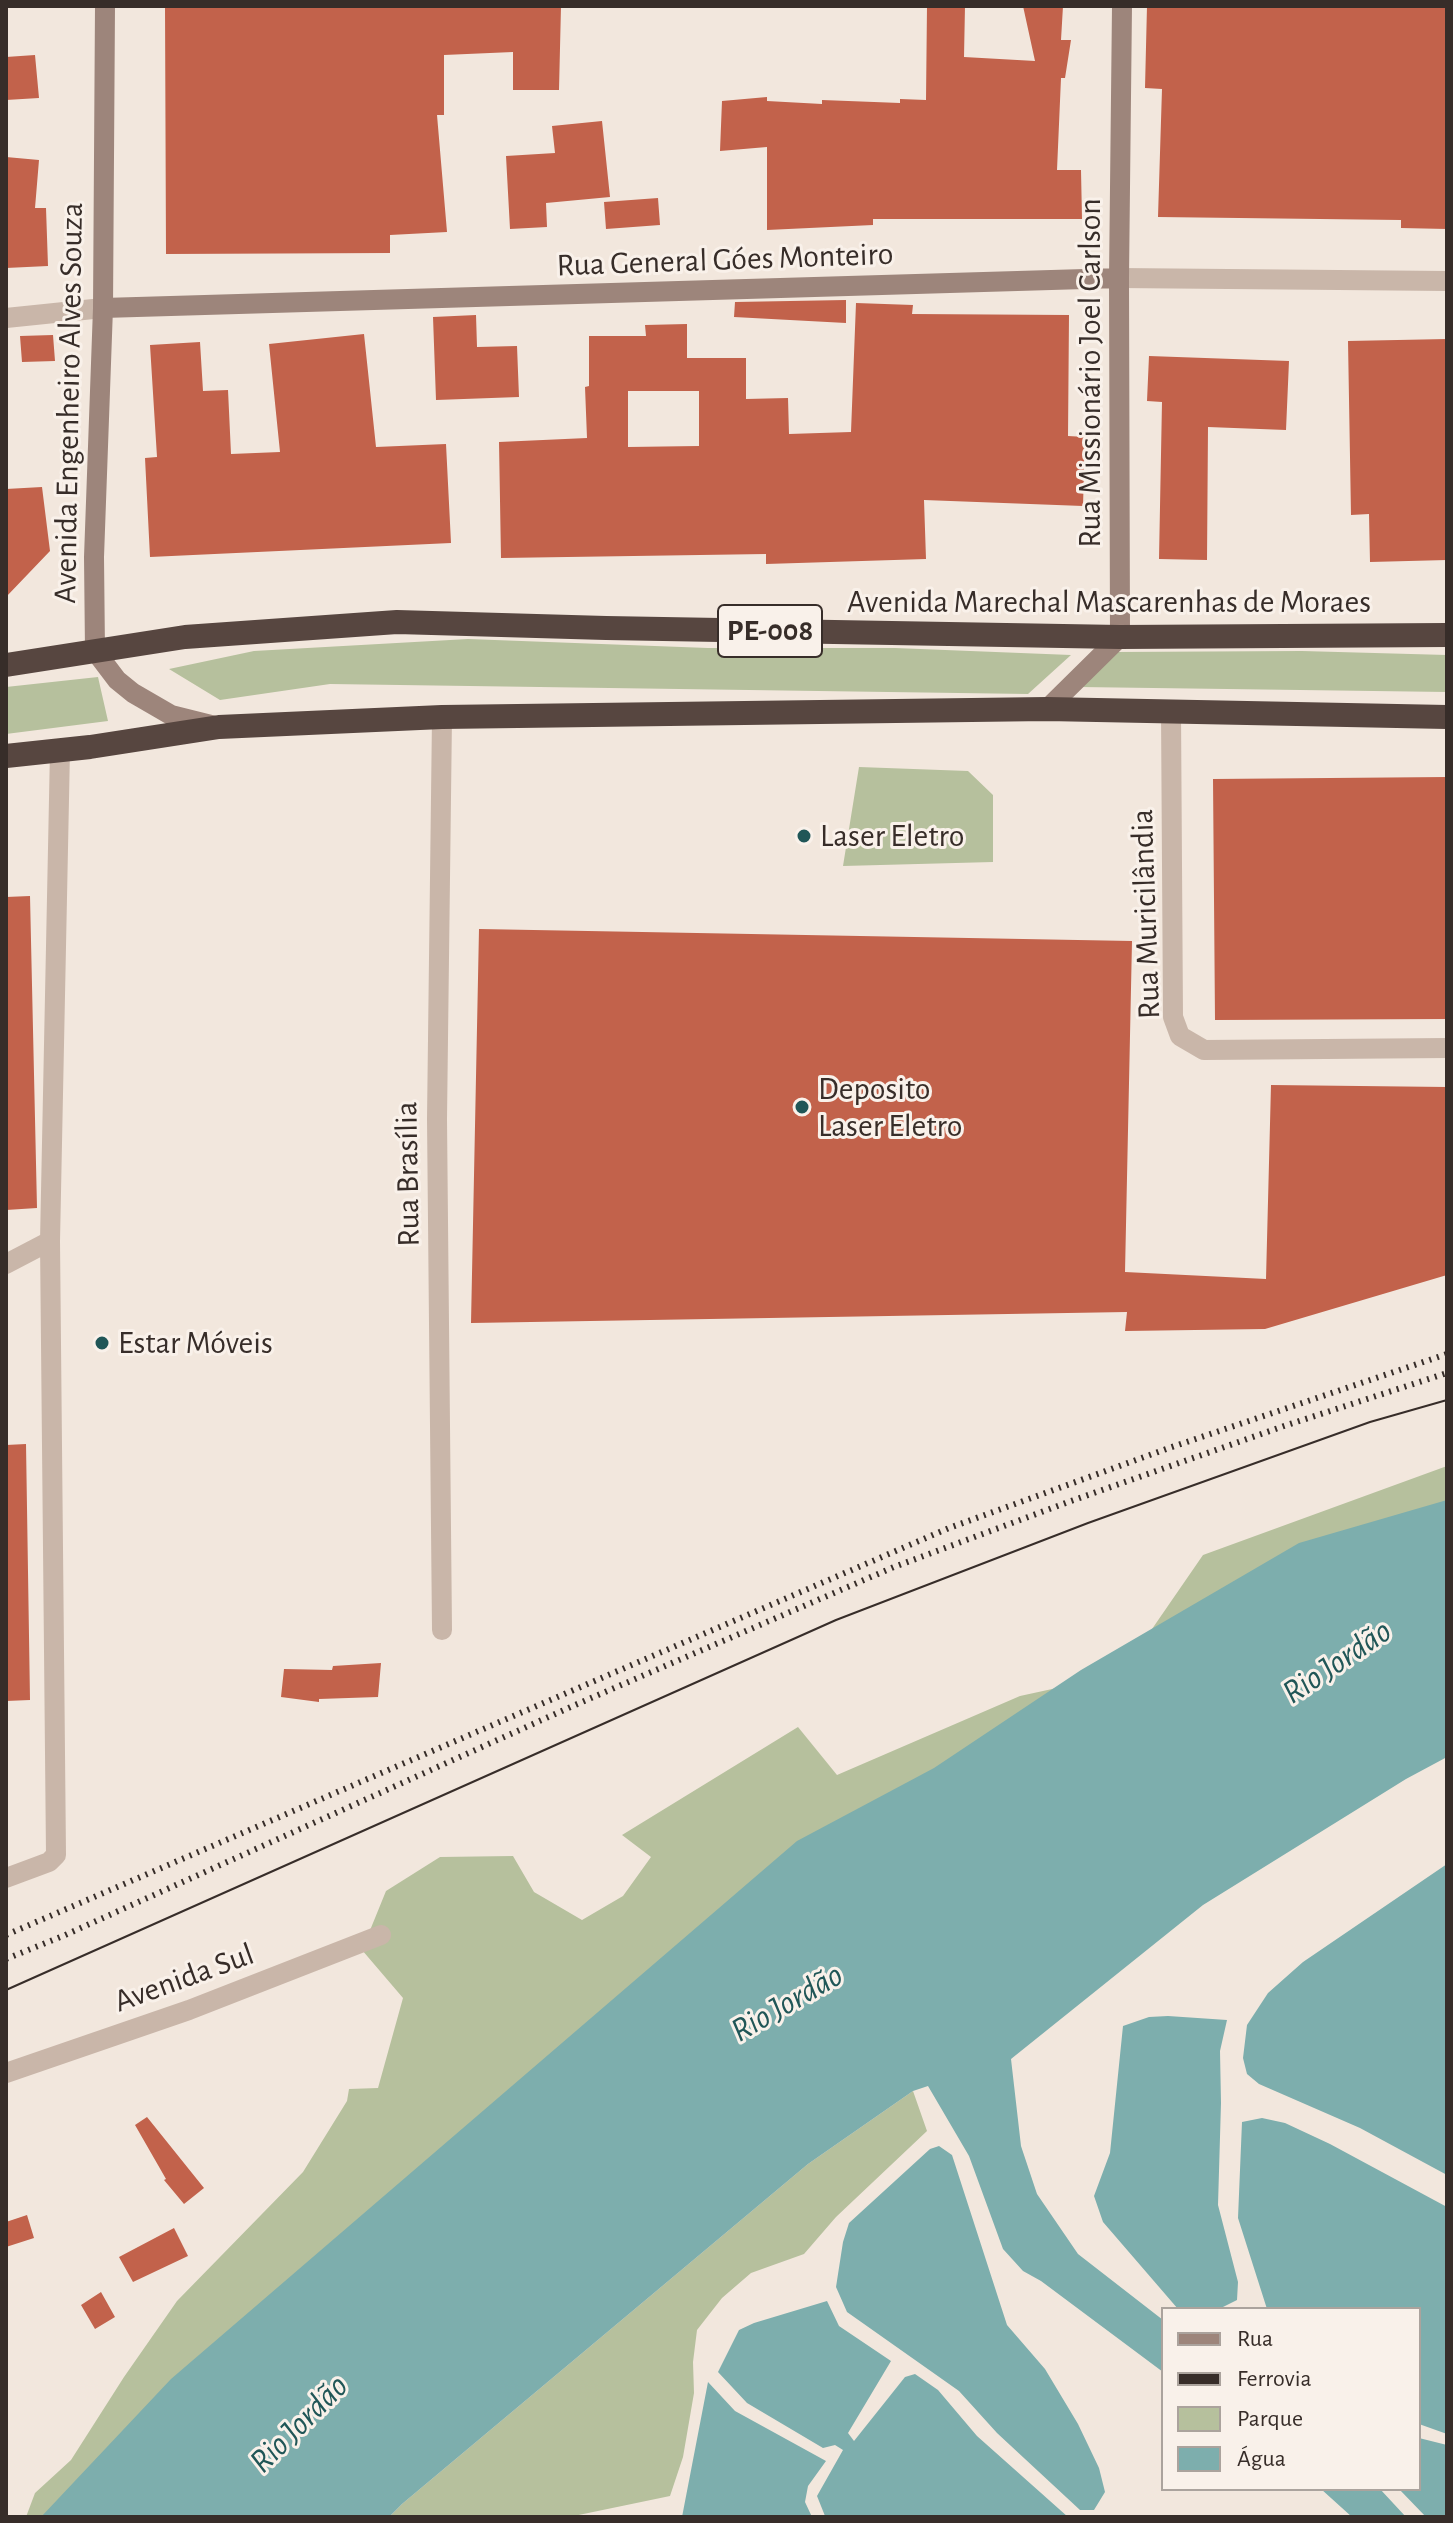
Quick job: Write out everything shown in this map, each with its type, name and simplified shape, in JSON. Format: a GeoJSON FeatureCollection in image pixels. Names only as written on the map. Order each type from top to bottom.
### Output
{"type":"FeatureCollection","features":[{"type":"Feature","properties":{"kind":"highway","name":"Avenida Marechal Mascarenhas de Moraes"},"geometry":{"type":"LineString","coordinates":[[6,665],[185,637],[397,622],[1120,637],[1447,635]]}},
{"type":"Feature","properties":{"kind":"highway"},"geometry":{"type":"LineString","coordinates":[[6,756],[219,727],[442,717],[1047,709],[1447,717]]}},
{"type":"Feature","properties":{"kind":"main road","name":"Avenida Engenheiro Alves Souza"},"geometry":{"type":"LineString","coordinates":[[95,651],[94,557],[103,308],[105,6]]}},
{"type":"Feature","properties":{"kind":"main road","name":"Rua Missionário Joel Carlson"},"geometry":{"type":"LineString","coordinates":[[1120,637],[1122,6]]}},
{"type":"Feature","properties":{"kind":"main road","name":"Rua General Góes Monteiro"},"geometry":{"type":"LineString","coordinates":[[103,308],[1119,278]]}},
{"type":"Feature","properties":{"kind":"main road"},"geometry":{"type":"LineString","coordinates":[[1047,709],[1120,637]]}},
{"type":"Feature","properties":{"kind":"main road"},"geometry":{"type":"LineString","coordinates":[[95,651],[117,680],[133,693],[171,715],[219,727]]}},
{"type":"Feature","properties":{"kind":"street","name":"Rua General Góes Monteiro"},"geometry":{"type":"LineString","coordinates":[[1119,278],[1447,281]]}},
{"type":"Feature","properties":{"kind":"street","name":"Rua General Góes Monteiro"},"geometry":{"type":"LineString","coordinates":[[6,318],[103,308]]}},
{"type":"Feature","properties":{"kind":"street","name":"Rua Muricilândia"},"geometry":{"type":"LineString","coordinates":[[1171,712],[1173,1017],[1180,1036],[1204,1050],[1447,1048]]}},
{"type":"Feature","properties":{"kind":"street","name":"Rua Brasília"},"geometry":{"type":"LineString","coordinates":[[442,717],[431,933],[437,1119],[442,1630]]}},
{"type":"Feature","properties":{"kind":"street"},"geometry":{"type":"LineString","coordinates":[[6,1878],[49,1862],[56,1855],[50,1241],[60,750]]}},
{"type":"Feature","properties":{"kind":"street"},"geometry":{"type":"LineString","coordinates":[[6,1264],[50,1241]]}},
{"type":"Feature","properties":{"kind":"street","name":"Avenida Sul"},"geometry":{"type":"LineString","coordinates":[[6,2073],[189,2010],[381,1935]]}},
{"type":"Feature","properties":{"kind":"green space"},"geometry":{"type":"Polygon","coordinates":[[[468,639],[708,648],[895,648],[1071,655],[1028,694],[330,684],[220,700],[169,669],[254,651],[468,639]]]}},
{"type":"Feature","properties":{"kind":"green space"},"geometry":{"type":"Polygon","coordinates":[[[1302,651],[1447,655],[1447,692],[1080,687],[1116,652],[1302,651]]]}},
{"type":"Feature","properties":{"kind":"green space"},"geometry":{"type":"Polygon","coordinates":[[[98,677],[108,721],[6,734],[6,687],[98,677]]]}},
{"type":"Feature","properties":{"kind":"green space"},"geometry":{"type":"Polygon","coordinates":[[[859,767],[968,771],[993,795],[993,862],[843,866],[859,767]]]}},
{"type":"Feature","properties":{"kind":"green space"},"geometry":{"type":"Polygon","coordinates":[[[1447,1466],[1447,1530],[100,2517],[26,2517],[35,2493],[71,2460],[177,2301],[303,2172],[347,2101],[349,2089],[378,2088],[403,1998],[362,1950],[386,1891],[440,1857],[513,1856],[534,1892],[582,1920],[623,1896],[651,1857],[622,1835],[798,1727],[837,1775],[1020,1696],[1121,1674],[1203,1555],[1447,1466]]]}},
{"type":"Feature","properties":{"kind":"green space"},"geometry":{"type":"Polygon","coordinates":[[[913,2091],[927,2131],[836,2217],[804,2254],[751,2273],[722,2298],[697,2330],[693,2362],[694,2393],[683,2457],[670,2496],[569,2517],[389,2517],[808,2164],[913,2091]]]}},
{"type":"Feature","properties":{"kind":"water","name":"Rio Jordão"},"geometry":{"type":"Polygon","coordinates":[[[1447,1500],[1447,1757],[1406,1779],[1203,1905],[1011,2059],[1021,2146],[1037,2194],[1078,2254],[1161,2318],[1161,2371],[1041,2281],[1023,2271],[1003,2249],[969,2156],[928,2086],[913,2091],[808,2164],[389,2517],[41,2517],[171,2379],[797,1841],[934,1768],[1081,1670],[1299,1543],[1447,1500]]]}},
{"type":"Feature","properties":{"kind":"water"},"geometry":{"type":"Polygon","coordinates":[[[1447,1864],[1447,2175],[1360,2128],[1259,2084],[1247,2074],[1243,2058],[1247,2025],[1268,1993],[1303,1962],[1447,1864]]]}},
{"type":"Feature","properties":{"kind":"water"},"geometry":{"type":"Polygon","coordinates":[[[1149,2017],[1227,2020],[1220,2051],[1218,2205],[1238,2282],[1237,2300],[1223,2307],[1176,2307],[1103,2222],[1094,2196],[1110,2153],[1123,2026],[1149,2017]]]}},
{"type":"Feature","properties":{"kind":"water"},"geometry":{"type":"Polygon","coordinates":[[[1262,2118],[1285,2123],[1447,2207],[1447,2434],[1421,2425],[1421,2307],[1266,2307],[1238,2218],[1242,2122],[1262,2118]]]}},
{"type":"Feature","properties":{"kind":"water"},"geometry":{"type":"Polygon","coordinates":[[[939,2146],[952,2155],[1007,2325],[1045,2369],[1078,2424],[1099,2468],[1105,2492],[1094,2510],[1080,2510],[997,2433],[959,2391],[847,2312],[836,2287],[849,2223],[930,2149],[939,2146]]]}},
{"type":"Feature","properties":{"kind":"water"},"geometry":{"type":"Polygon","coordinates":[[[827,2301],[839,2326],[891,2361],[848,2433],[854,2441],[905,2377],[915,2374],[938,2390],[977,2436],[1068,2517],[825,2516],[817,2496],[843,2450],[835,2445],[823,2448],[747,2403],[718,2372],[739,2330],[827,2301]]]}},
{"type":"Feature","properties":{"kind":"water"},"geometry":{"type":"Polygon","coordinates":[[[708,2382],[735,2411],[826,2461],[808,2486],[805,2502],[812,2517],[682,2517],[708,2382]]]}},
{"type":"Feature","properties":{"kind":"water"},"geometry":{"type":"Polygon","coordinates":[[[1421,2438],[1447,2445],[1447,2517],[1426,2517],[1401,2491],[1421,2491],[1421,2438]]]}},
{"type":"Feature","properties":{"kind":"water"},"geometry":{"type":"Polygon","coordinates":[[[1323,2491],[1382,2491],[1406,2517],[1352,2517],[1323,2491]]]}},
{"type":"Feature","properties":{"kind":"building"},"geometry":{"type":"Polygon","coordinates":[[[165,6],[561,6],[559,90],[513,90],[513,52],[444,55],[444,115],[437,115],[447,232],[390,235],[390,253],[166,254],[165,6]]]}},
{"type":"Feature","properties":{"kind":"building"},"geometry":{"type":"Polygon","coordinates":[[[927,6],[965,6],[964,57],[1035,61],[1023,6],[1063,6],[1061,40],[1071,40],[1065,78],[1061,78],[1057,170],[1081,170],[1082,219],[873,219],[873,225],[767,230],[767,147],[720,151],[722,101],[767,97],[767,101],[822,104],[822,100],[900,103],[900,99],[926,100],[927,6]]]}},
{"type":"Feature","properties":{"kind":"building"},"geometry":{"type":"Polygon","coordinates":[[[1147,6],[1447,6],[1447,229],[1401,228],[1401,220],[1158,217],[1162,89],[1145,88],[1147,6]]]}},
{"type":"Feature","properties":{"kind":"building"},"geometry":{"type":"Polygon","coordinates":[[[35,55],[39,98],[6,100],[6,57],[35,55]]]}},
{"type":"Feature","properties":{"kind":"building"},"geometry":{"type":"Polygon","coordinates":[[[602,121],[610,197],[546,203],[547,227],[510,229],[506,156],[555,153],[552,126],[602,121]]]}},
{"type":"Feature","properties":{"kind":"building"},"geometry":{"type":"Polygon","coordinates":[[[6,157],[39,160],[35,208],[46,208],[48,266],[6,268],[6,157]]]}},
{"type":"Feature","properties":{"kind":"building"},"geometry":{"type":"Polygon","coordinates":[[[658,198],[660,225],[606,229],[604,202],[658,198]]]}},
{"type":"Feature","properties":{"kind":"building"},"geometry":{"type":"Polygon","coordinates":[[[846,300],[846,323],[734,317],[735,302],[846,300]]]}},
{"type":"Feature","properties":{"kind":"building"},"geometry":{"type":"Polygon","coordinates":[[[856,303],[913,305],[912,314],[1069,315],[1068,436],[1085,437],[1083,506],[924,500],[926,559],[766,564],[766,554],[501,558],[499,442],[587,438],[585,387],[589,386],[589,336],[646,336],[645,325],[687,324],[687,358],[746,358],[746,399],[788,398],[789,434],[851,432],[856,303]],[[628,391],[628,447],[699,446],[699,391],[628,391]]]}},
{"type":"Feature","properties":{"kind":"building"},"geometry":{"type":"Polygon","coordinates":[[[476,315],[477,347],[517,346],[519,397],[436,400],[433,317],[476,315]]]}},
{"type":"Feature","properties":{"kind":"building"},"geometry":{"type":"Polygon","coordinates":[[[364,334],[376,447],[446,444],[451,543],[150,557],[145,458],[157,457],[150,345],[200,342],[203,391],[228,390],[231,454],[280,452],[269,344],[364,334]]]}},
{"type":"Feature","properties":{"kind":"building"},"geometry":{"type":"Polygon","coordinates":[[[53,335],[55,361],[22,362],[20,336],[53,335]]]}},
{"type":"Feature","properties":{"kind":"building"},"geometry":{"type":"Polygon","coordinates":[[[1447,339],[1447,560],[1370,562],[1369,514],[1351,515],[1348,341],[1447,339]]]}},
{"type":"Feature","properties":{"kind":"building"},"geometry":{"type":"Polygon","coordinates":[[[1149,356],[1289,361],[1286,430],[1208,427],[1207,560],[1159,559],[1162,402],[1147,401],[1149,356]]]}},
{"type":"Feature","properties":{"kind":"building"},"geometry":{"type":"Polygon","coordinates":[[[42,487],[50,551],[6,597],[6,489],[42,487]]]}},
{"type":"Feature","properties":{"kind":"building"},"geometry":{"type":"Polygon","coordinates":[[[1447,777],[1447,1019],[1215,1020],[1213,779],[1447,777]]]}},
{"type":"Feature","properties":{"kind":"building"},"geometry":{"type":"Polygon","coordinates":[[[30,896],[37,1208],[6,1210],[6,897],[30,896]]]}},
{"type":"Feature","properties":{"kind":"building","name":"Deposito Laser Eletro"},"geometry":{"type":"Polygon","coordinates":[[[479,929],[1132,941],[1125,1272],[1266,1279],[1271,1085],[1447,1087],[1447,1275],[1265,1329],[1125,1331],[1127,1312],[471,1323],[479,929]]]}},
{"type":"Feature","properties":{"kind":"building"},"geometry":{"type":"Polygon","coordinates":[[[26,1444],[30,1700],[6,1701],[6,1445],[26,1444]]]}},
{"type":"Feature","properties":{"kind":"building"},"geometry":{"type":"Polygon","coordinates":[[[381,1663],[378,1697],[319,1699],[319,1702],[281,1697],[284,1669],[332,1670],[333,1666],[381,1663]]]}},
{"type":"Feature","properties":{"kind":"building"},"geometry":{"type":"Polygon","coordinates":[[[147,2117],[204,2188],[184,2204],[164,2180],[135,2125],[147,2117]]]}},
{"type":"Feature","properties":{"kind":"building"},"geometry":{"type":"Polygon","coordinates":[[[27,2215],[34,2238],[6,2247],[6,2222],[27,2215]]]}},
{"type":"Feature","properties":{"kind":"building"},"geometry":{"type":"Polygon","coordinates":[[[174,2228],[188,2256],[133,2282],[119,2257],[174,2228]]]}},
{"type":"Feature","properties":{"kind":"building"},"geometry":{"type":"Polygon","coordinates":[[[101,2292],[115,2317],[95,2329],[81,2305],[101,2292]]]}},
{"type":"Feature","properties":{"kind":"tram line"},"geometry":{"type":"LineString","coordinates":[[6,1990],[836,1620],[1088,1523],[1370,1422],[1447,1400]]}},
{"type":"Feature","properties":{"kind":"railway"},"geometry":{"type":"LineString","coordinates":[[6,1935],[949,1528],[1169,1448],[1447,1354]]}},
{"type":"Feature","properties":{"kind":"railway"},"geometry":{"type":"LineString","coordinates":[[6,1959],[575,1705],[894,1567],[1284,1426],[1447,1373]]}},
{"type":"Feature","properties":{"kind":"place","name":"Laser Eletro"},"geometry":{"type":"Point","coordinates":[804,836]}},
{"type":"Feature","properties":{"kind":"place","name":"Deposito Laser Eletro"},"geometry":{"type":"Point","coordinates":[802,1107]}},
{"type":"Feature","properties":{"kind":"place","name":"Estar Móveis"},"geometry":{"type":"Point","coordinates":[102,1343]}}]}
